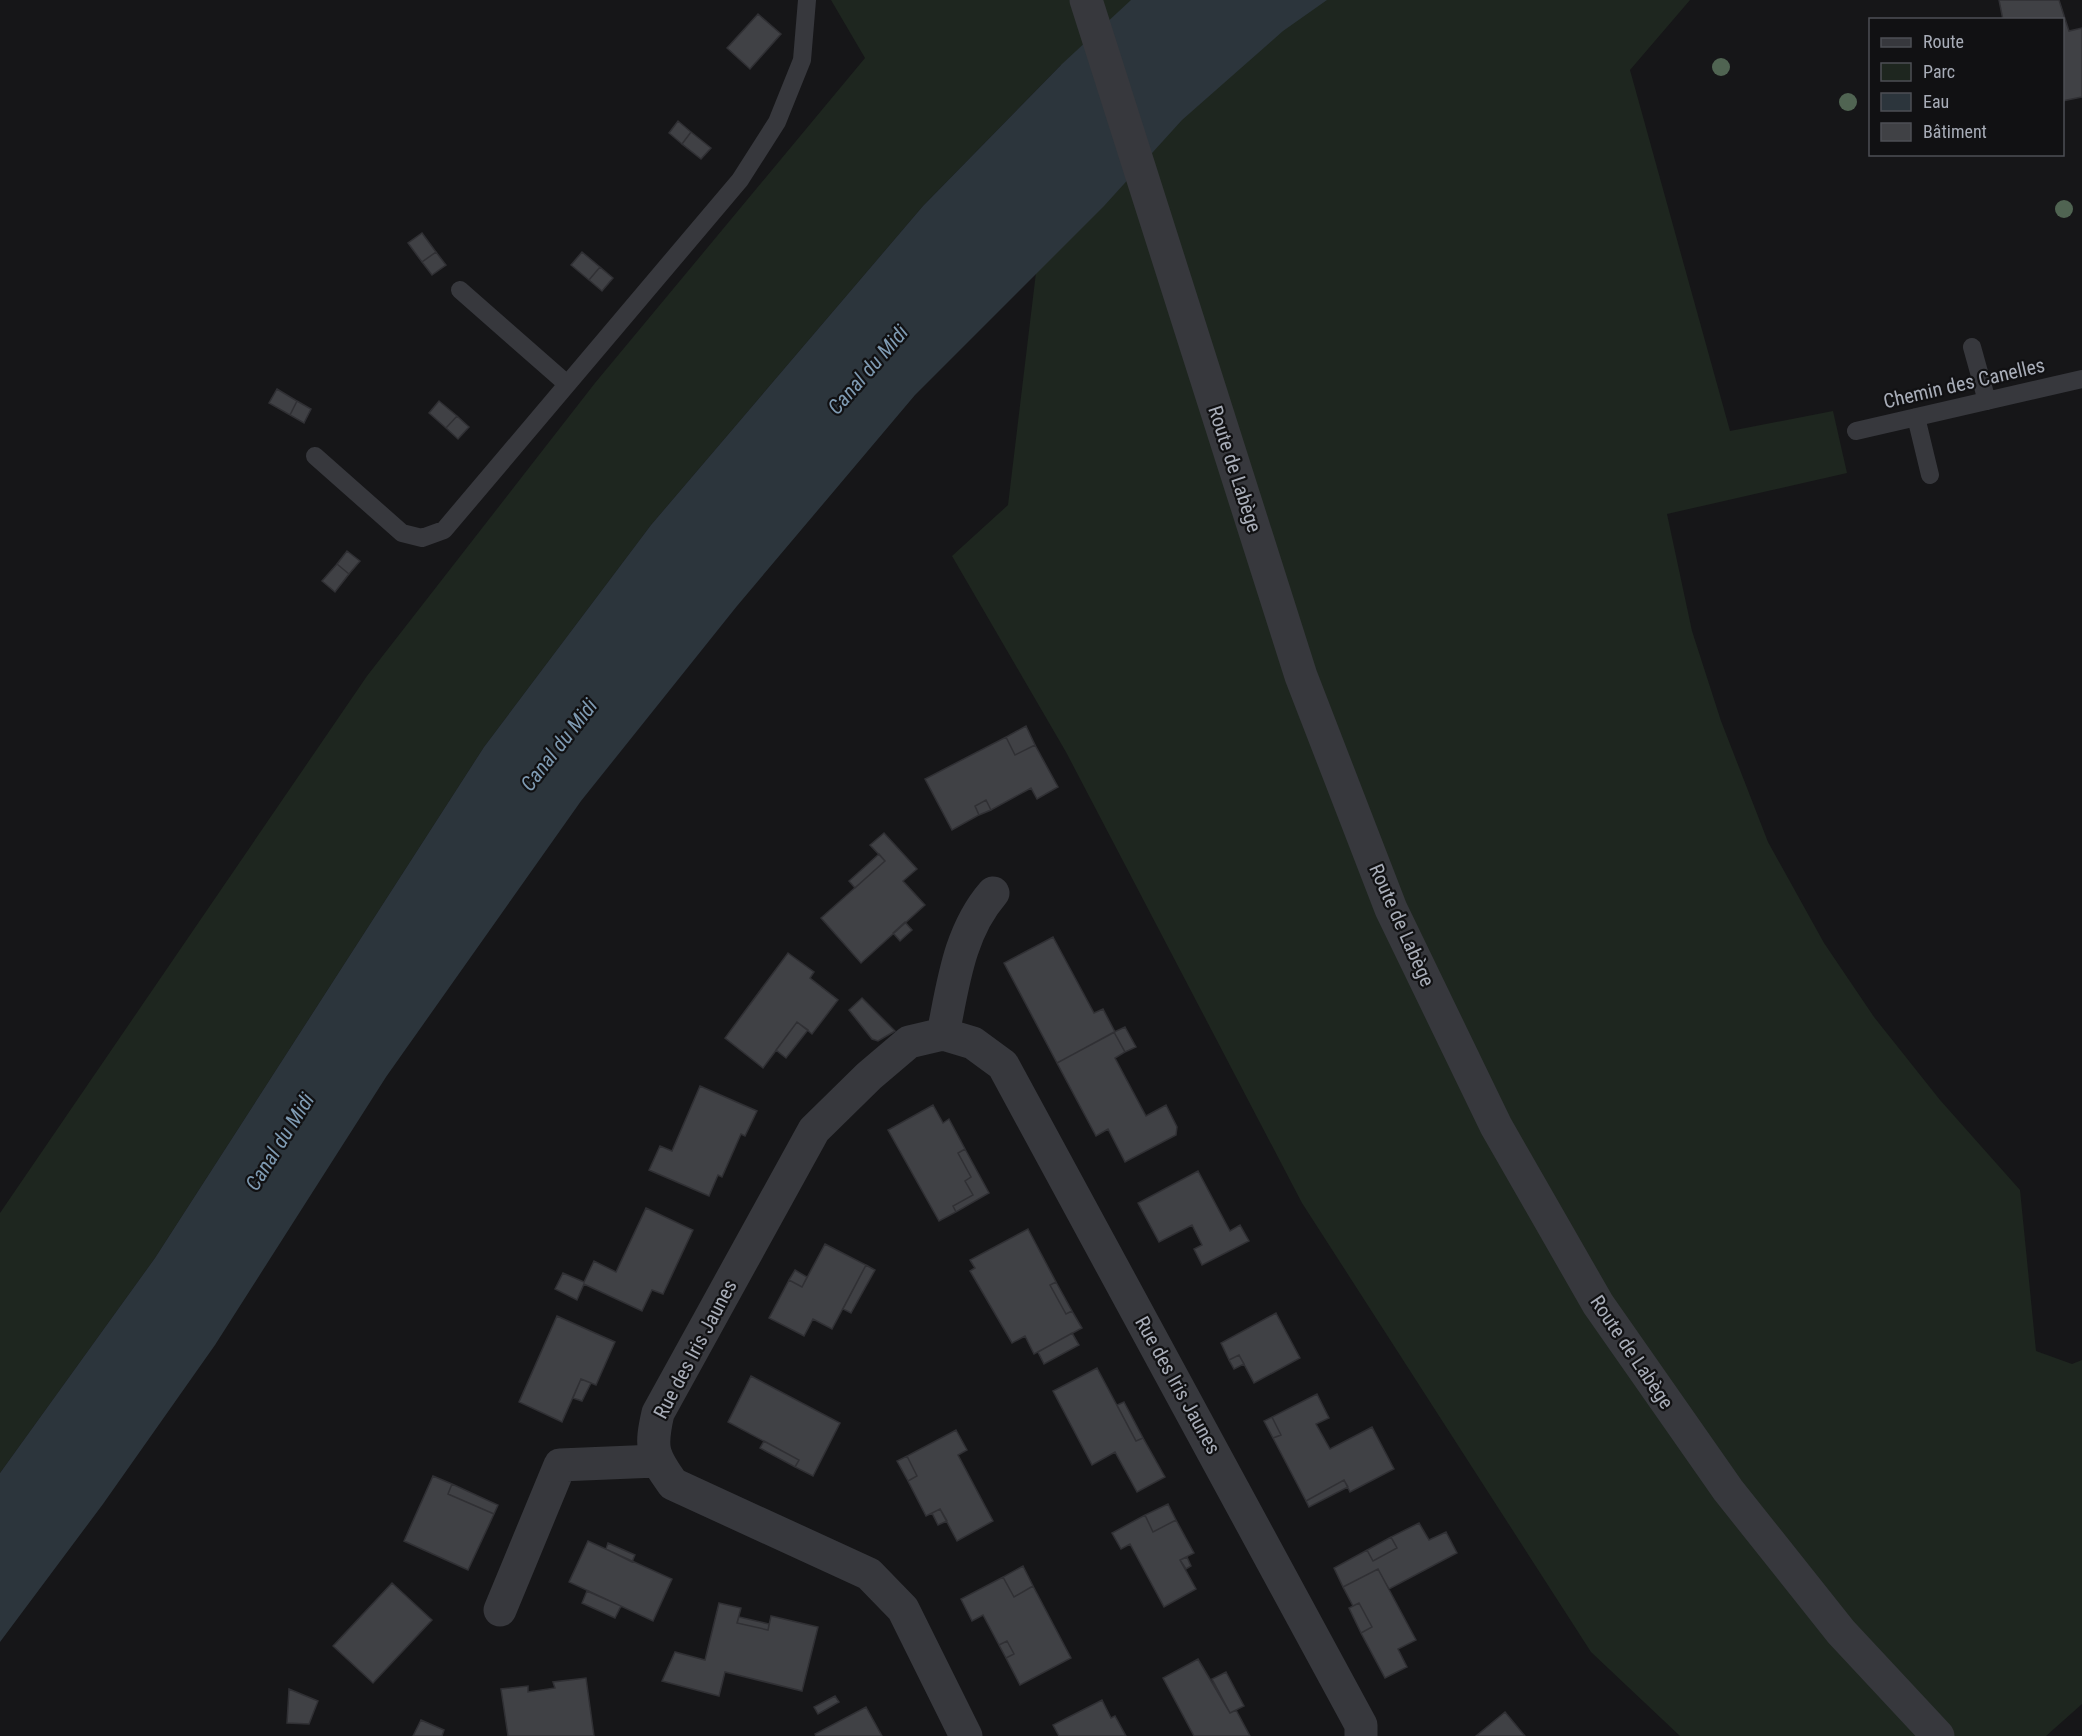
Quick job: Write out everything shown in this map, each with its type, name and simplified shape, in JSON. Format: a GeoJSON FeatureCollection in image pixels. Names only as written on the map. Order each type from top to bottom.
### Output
{"type":"FeatureCollection","features":[{"type":"Feature","properties":{"kind":"street","name":"Route de Labège"},"geometry":{"type":"LineString","coordinates":[[1086,0],[1301,676],[1391,909],[1496,1126],[1598,1304],[1728,1490],[1841,1632],[1938,1736]]}},
{"type":"Feature","properties":{"kind":"street"},"geometry":{"type":"LineString","coordinates":[[943,1034],[961,949],[982,906],[993,893]]}},
{"type":"Feature","properties":{"kind":"street","name":"Rue des Iris Jaunes"},"geometry":{"type":"LineString","coordinates":[[656,1461],[652,1437],[658,1413],[814,1130],[869,1076],[909,1042],[943,1034],[973,1043],[1003,1065],[1361,1725],[1361,1736]]}},
{"type":"Feature","properties":{"kind":"street"},"geometry":{"type":"LineString","coordinates":[[500,1610],[560,1465],[656,1461],[673,1484],[869,1574],[903,1609],[966,1736]]}},
{"type":"Feature","properties":{"kind":"lane"},"geometry":{"type":"LineString","coordinates":[[315,456],[402,533],[422,538],[444,530],[740,180],[777,122],[802,60],[807,0]]}},
{"type":"Feature","properties":{"kind":"lane"},"geometry":{"type":"LineString","coordinates":[[460,290],[567,384]]}},
{"type":"Feature","properties":{"kind":"lane"},"geometry":{"type":"LineString","coordinates":[[1972,347],[1987,401]]}},
{"type":"Feature","properties":{"kind":"lane","name":"Chemin des Canelles"},"geometry":{"type":"LineString","coordinates":[[1856,431],[2082,379]]}},
{"type":"Feature","properties":{"kind":"lane"},"geometry":{"type":"LineString","coordinates":[[1916,417],[1930,475]]}},
{"type":"Feature","properties":{"kind":"green space"},"geometry":{"type":"Polygon","coordinates":[[[831,0],[1690,0],[1630,70],[1730,431],[1833,411],[1847,473],[1667,514],[1692,631],[1721,721],[1768,842],[1824,943],[1874,1017],[1940,1100],[2020,1190],[2036,1351],[2072,1364],[2082,1360],[2082,1704],[2046,1736],[1680,1736],[1591,1652],[1302,1203],[1066,752],[952,556],[1008,505],[1061,65],[923,206],[651,525],[484,747],[155,1258],[0,1473],[0,1213],[367,676],[595,383],[865,58],[831,0]]]}},
{"type":"Feature","properties":{"kind":"water","name":"Canal du Midi"},"geometry":{"type":"Polygon","coordinates":[[[1131,0],[1327,0],[1283,31],[1182,120],[1104,206],[915,395],[737,606],[581,801],[386,1077],[215,1345],[103,1504],[0,1642],[0,1473],[155,1258],[484,747],[651,525],[923,206],[1062,64],[1131,0]]]}},
{"type":"Feature","properties":{"kind":"building"},"geometry":{"type":"Polygon","coordinates":[[[1999,0],[2059,0],[2069,31],[2082,28],[2082,97],[2064,101],[2064,18],[2003,18],[1999,0]]]}},
{"type":"Feature","properties":{"kind":"building"},"geometry":{"type":"Polygon","coordinates":[[[758,14],[781,34],[750,69],[727,48],[758,14]]]}},
{"type":"Feature","properties":{"kind":"building"},"geometry":{"type":"Polygon","coordinates":[[[678,121],[691,132],[682,144],[669,133],[678,121]]]}},
{"type":"Feature","properties":{"kind":"building"},"geometry":{"type":"Polygon","coordinates":[[[691,132],[711,148],[701,159],[682,144],[691,132]]]}},
{"type":"Feature","properties":{"kind":"building"},"geometry":{"type":"Polygon","coordinates":[[[422,233],[436,252],[422,262],[408,243],[422,233]]]}},
{"type":"Feature","properties":{"kind":"building"},"geometry":{"type":"Polygon","coordinates":[[[436,252],[446,265],[432,275],[422,262],[436,252]]]}},
{"type":"Feature","properties":{"kind":"building"},"geometry":{"type":"Polygon","coordinates":[[[582,252],[600,267],[589,280],[571,265],[582,252]]]}},
{"type":"Feature","properties":{"kind":"building"},"geometry":{"type":"Polygon","coordinates":[[[600,267],[613,278],[602,291],[589,280],[600,267]]]}},
{"type":"Feature","properties":{"kind":"building"},"geometry":{"type":"Polygon","coordinates":[[[277,389],[297,401],[290,415],[269,403],[277,389]]]}},
{"type":"Feature","properties":{"kind":"building"},"geometry":{"type":"Polygon","coordinates":[[[297,401],[311,409],[304,423],[290,415],[297,401]]]}},
{"type":"Feature","properties":{"kind":"building"},"geometry":{"type":"Polygon","coordinates":[[[439,401],[457,416],[446,428],[429,413],[439,401]]]}},
{"type":"Feature","properties":{"kind":"building"},"geometry":{"type":"Polygon","coordinates":[[[457,416],[469,427],[458,439],[446,428],[457,416]]]}},
{"type":"Feature","properties":{"kind":"building"},"geometry":{"type":"Polygon","coordinates":[[[347,551],[360,561],[349,574],[337,564],[347,551]]]}},
{"type":"Feature","properties":{"kind":"building"},"geometry":{"type":"Polygon","coordinates":[[[337,564],[349,574],[335,592],[322,581],[337,564]]]}},
{"type":"Feature","properties":{"kind":"building"},"geometry":{"type":"Polygon","coordinates":[[[1026,726],[1035,745],[1015,755],[1006,737],[1026,726]]]}},
{"type":"Feature","properties":{"kind":"building"},"geometry":{"type":"Polygon","coordinates":[[[1006,737],[1015,755],[1035,745],[1058,787],[1037,799],[1031,788],[991,810],[986,800],[975,806],[979,815],[952,830],[925,779],[1006,737]]]}},
{"type":"Feature","properties":{"kind":"building"},"geometry":{"type":"Polygon","coordinates":[[[986,800],[991,810],[979,815],[975,806],[986,800]]]}},
{"type":"Feature","properties":{"kind":"building"},"geometry":{"type":"Polygon","coordinates":[[[884,833],[917,869],[903,881],[925,905],[861,963],[821,918],[885,861],[870,845],[884,833]]]}},
{"type":"Feature","properties":{"kind":"building"},"geometry":{"type":"Polygon","coordinates":[[[879,854],[885,861],[855,888],[849,881],[879,854]]]}},
{"type":"Feature","properties":{"kind":"building"},"geometry":{"type":"Polygon","coordinates":[[[905,922],[912,930],[900,941],[893,933],[905,922]]]}},
{"type":"Feature","properties":{"kind":"building"},"geometry":{"type":"Polygon","coordinates":[[[1053,937],[1094,1013],[1103,1009],[1115,1032],[1057,1063],[1004,963],[1053,937]]]}},
{"type":"Feature","properties":{"kind":"building"},"geometry":{"type":"Polygon","coordinates":[[[788,953],[814,972],[810,978],[838,1000],[812,1034],[797,1022],[763,1068],[725,1038],[788,953]]]}},
{"type":"Feature","properties":{"kind":"building"},"geometry":{"type":"Polygon","coordinates":[[[862,998],[895,1031],[878,1041],[872,1039],[849,1010],[862,998]]]}},
{"type":"Feature","properties":{"kind":"building"},"geometry":{"type":"Polygon","coordinates":[[[797,1022],[808,1030],[786,1058],[776,1050],[797,1022]]]}},
{"type":"Feature","properties":{"kind":"building"},"geometry":{"type":"Polygon","coordinates":[[[1125,1027],[1136,1047],[1125,1052],[1114,1032],[1125,1027]]]}},
{"type":"Feature","properties":{"kind":"building"},"geometry":{"type":"Polygon","coordinates":[[[1114,1032],[1125,1052],[1115,1058],[1146,1116],[1166,1105],[1177,1127],[1176,1135],[1125,1162],[1108,1129],[1096,1136],[1057,1063],[1114,1032]]]}},
{"type":"Feature","properties":{"kind":"building"},"geometry":{"type":"Polygon","coordinates":[[[700,1086],[757,1111],[745,1136],[741,1134],[722,1177],[718,1175],[709,1196],[649,1170],[660,1146],[672,1151],[700,1086]]]}},
{"type":"Feature","properties":{"kind":"building"},"geometry":{"type":"Polygon","coordinates":[[[933,1105],[943,1123],[949,1119],[965,1149],[958,1153],[971,1177],[965,1181],[973,1195],[953,1206],[956,1212],[939,1221],[888,1130],[933,1105]]]}},
{"type":"Feature","properties":{"kind":"building"},"geometry":{"type":"Polygon","coordinates":[[[965,1149],[989,1193],[956,1212],[953,1206],[973,1195],[965,1181],[971,1177],[958,1153],[965,1149]]]}},
{"type":"Feature","properties":{"kind":"building"},"geometry":{"type":"Polygon","coordinates":[[[1198,1171],[1230,1231],[1240,1225],[1249,1241],[1202,1265],[1194,1249],[1202,1245],[1192,1225],[1159,1242],[1138,1203],[1198,1171]]]}},
{"type":"Feature","properties":{"kind":"building"},"geometry":{"type":"Polygon","coordinates":[[[646,1208],[693,1230],[663,1294],[652,1290],[642,1311],[584,1284],[577,1300],[555,1289],[563,1273],[584,1282],[594,1261],[616,1272],[646,1208]]]}},
{"type":"Feature","properties":{"kind":"building"},"geometry":{"type":"Polygon","coordinates":[[[1028,1229],[1056,1282],[1050,1285],[1066,1314],[1072,1311],[1082,1328],[1034,1354],[1025,1336],[1012,1343],[970,1271],[975,1268],[970,1260],[1028,1229]]]}},
{"type":"Feature","properties":{"kind":"building"},"geometry":{"type":"Polygon","coordinates":[[[825,1244],[866,1265],[832,1329],[813,1319],[804,1336],[769,1318],[789,1280],[802,1287],[825,1244]]]}},
{"type":"Feature","properties":{"kind":"building"},"geometry":{"type":"Polygon","coordinates":[[[866,1265],[875,1270],[851,1313],[843,1309],[866,1265]]]}},
{"type":"Feature","properties":{"kind":"building"},"geometry":{"type":"Polygon","coordinates":[[[795,1270],[807,1277],[802,1287],[789,1280],[795,1270]]]}},
{"type":"Feature","properties":{"kind":"building"},"geometry":{"type":"Polygon","coordinates":[[[1056,1282],[1072,1311],[1066,1314],[1050,1285],[1056,1282]]]}},
{"type":"Feature","properties":{"kind":"building"},"geometry":{"type":"Polygon","coordinates":[[[1276,1313],[1300,1358],[1254,1383],[1239,1355],[1229,1360],[1221,1343],[1276,1313]]]}},
{"type":"Feature","properties":{"kind":"building"},"geometry":{"type":"Polygon","coordinates":[[[557,1316],[615,1342],[596,1385],[581,1379],[562,1422],[519,1402],[557,1316]]]}},
{"type":"Feature","properties":{"kind":"building"},"geometry":{"type":"Polygon","coordinates":[[[1072,1333],[1079,1345],[1044,1364],[1038,1352],[1072,1333]]]}},
{"type":"Feature","properties":{"kind":"building"},"geometry":{"type":"Polygon","coordinates":[[[1239,1355],[1244,1364],[1234,1369],[1229,1360],[1239,1355]]]}},
{"type":"Feature","properties":{"kind":"building"},"geometry":{"type":"Polygon","coordinates":[[[1097,1368],[1136,1441],[1143,1438],[1165,1477],[1137,1492],[1115,1452],[1092,1465],[1053,1391],[1097,1368]]]}},
{"type":"Feature","properties":{"kind":"building"},"geometry":{"type":"Polygon","coordinates":[[[751,1376],[840,1423],[813,1476],[795,1467],[799,1460],[728,1422],[751,1376]]]}},
{"type":"Feature","properties":{"kind":"building"},"geometry":{"type":"Polygon","coordinates":[[[581,1379],[591,1383],[582,1401],[573,1398],[581,1379]]]}},
{"type":"Feature","properties":{"kind":"building"},"geometry":{"type":"Polygon","coordinates":[[[1317,1394],[1329,1418],[1316,1424],[1330,1449],[1372,1427],[1394,1469],[1350,1492],[1344,1480],[1306,1501],[1273,1438],[1281,1435],[1272,1417],[1317,1394]]]}},
{"type":"Feature","properties":{"kind":"building"},"geometry":{"type":"Polygon","coordinates":[[[1124,1402],[1143,1438],[1136,1441],[1117,1405],[1124,1402]]]}},
{"type":"Feature","properties":{"kind":"building"},"geometry":{"type":"Polygon","coordinates":[[[1272,1417],[1281,1435],[1273,1438],[1264,1421],[1272,1417]]]}},
{"type":"Feature","properties":{"kind":"building"},"geometry":{"type":"Polygon","coordinates":[[[956,1430],[967,1450],[958,1455],[993,1521],[957,1541],[940,1509],[926,1516],[908,1481],[917,1476],[907,1456],[956,1430]]]}},
{"type":"Feature","properties":{"kind":"building"},"geometry":{"type":"Polygon","coordinates":[[[764,1441],[799,1460],[795,1467],[760,1448],[764,1441]]]}},
{"type":"Feature","properties":{"kind":"building"},"geometry":{"type":"Polygon","coordinates":[[[907,1456],[917,1476],[908,1481],[897,1461],[907,1456]]]}},
{"type":"Feature","properties":{"kind":"building"},"geometry":{"type":"Polygon","coordinates":[[[433,1476],[452,1484],[448,1494],[494,1514],[468,1570],[404,1541],[433,1476]]]}},
{"type":"Feature","properties":{"kind":"building"},"geometry":{"type":"Polygon","coordinates":[[[1344,1480],[1348,1487],[1309,1507],[1306,1501],[1344,1480]]]}},
{"type":"Feature","properties":{"kind":"building"},"geometry":{"type":"Polygon","coordinates":[[[452,1484],[498,1505],[494,1514],[448,1494],[452,1484]]]}},
{"type":"Feature","properties":{"kind":"building"},"geometry":{"type":"Polygon","coordinates":[[[1168,1504],[1176,1520],[1153,1532],[1145,1515],[1168,1504]]]}},
{"type":"Feature","properties":{"kind":"building"},"geometry":{"type":"Polygon","coordinates":[[[940,1509],[947,1521],[938,1525],[932,1513],[940,1509]]]}},
{"type":"Feature","properties":{"kind":"building"},"geometry":{"type":"Polygon","coordinates":[[[1145,1515],[1153,1532],[1176,1520],[1194,1553],[1180,1560],[1196,1589],[1164,1607],[1130,1544],[1121,1549],[1112,1533],[1145,1515]]]}},
{"type":"Feature","properties":{"kind":"building"},"geometry":{"type":"Polygon","coordinates":[[[1419,1523],[1429,1540],[1446,1532],[1457,1553],[1389,1589],[1378,1569],[1343,1587],[1334,1568],[1367,1550],[1373,1561],[1397,1548],[1391,1537],[1419,1523]]]}},
{"type":"Feature","properties":{"kind":"building"},"geometry":{"type":"Polygon","coordinates":[[[1391,1537],[1397,1548],[1373,1561],[1367,1550],[1391,1537]]]}},
{"type":"Feature","properties":{"kind":"building"},"geometry":{"type":"Polygon","coordinates":[[[588,1541],[672,1579],[653,1621],[569,1582],[588,1541]]]}},
{"type":"Feature","properties":{"kind":"building"},"geometry":{"type":"Polygon","coordinates":[[[608,1543],[635,1555],[632,1562],[606,1549],[608,1543]]]}},
{"type":"Feature","properties":{"kind":"building"},"geometry":{"type":"Polygon","coordinates":[[[1187,1557],[1191,1566],[1186,1569],[1180,1560],[1187,1557]]]}},
{"type":"Feature","properties":{"kind":"building"},"geometry":{"type":"Polygon","coordinates":[[[1023,1566],[1033,1586],[1014,1597],[1003,1577],[1023,1566]]]}},
{"type":"Feature","properties":{"kind":"building"},"geometry":{"type":"Polygon","coordinates":[[[1378,1569],[1416,1640],[1398,1649],[1407,1667],[1385,1678],[1361,1633],[1372,1627],[1359,1603],[1353,1606],[1343,1587],[1378,1569]]]}},
{"type":"Feature","properties":{"kind":"building"},"geometry":{"type":"Polygon","coordinates":[[[1003,1577],[1014,1597],[1033,1586],[1071,1658],[1020,1685],[1006,1658],[1014,1654],[1007,1641],[999,1645],[983,1615],[972,1621],[961,1599],[1003,1577]]]}},
{"type":"Feature","properties":{"kind":"building"},"geometry":{"type":"Polygon","coordinates":[[[392,1583],[432,1620],[373,1683],[333,1646],[392,1583]]]}},
{"type":"Feature","properties":{"kind":"building"},"geometry":{"type":"Polygon","coordinates":[[[587,1591],[621,1606],[615,1618],[582,1603],[587,1591]]]}},
{"type":"Feature","properties":{"kind":"building"},"geometry":{"type":"Polygon","coordinates":[[[719,1603],[741,1608],[737,1623],[768,1630],[771,1616],[818,1627],[802,1691],[725,1672],[719,1696],[662,1681],[675,1652],[705,1660],[719,1603]]]}},
{"type":"Feature","properties":{"kind":"building"},"geometry":{"type":"Polygon","coordinates":[[[1359,1603],[1372,1627],[1361,1633],[1349,1608],[1359,1603]]]}},
{"type":"Feature","properties":{"kind":"building"},"geometry":{"type":"Polygon","coordinates":[[[739,1617],[769,1624],[768,1630],[737,1623],[739,1617]]]}},
{"type":"Feature","properties":{"kind":"building"},"geometry":{"type":"Polygon","coordinates":[[[1007,1641],[1014,1654],[1006,1658],[999,1645],[1007,1641]]]}},
{"type":"Feature","properties":{"kind":"building"},"geometry":{"type":"Polygon","coordinates":[[[1198,1659],[1230,1713],[1236,1710],[1250,1736],[1194,1736],[1163,1678],[1198,1659]]]}},
{"type":"Feature","properties":{"kind":"building"},"geometry":{"type":"Polygon","coordinates":[[[1226,1672],[1244,1706],[1230,1713],[1212,1679],[1226,1672]]]}},
{"type":"Feature","properties":{"kind":"building"},"geometry":{"type":"Polygon","coordinates":[[[586,1678],[594,1736],[508,1736],[501,1689],[528,1686],[528,1692],[555,1688],[553,1682],[586,1678]]]}},
{"type":"Feature","properties":{"kind":"building"},"geometry":{"type":"Polygon","coordinates":[[[289,1689],[318,1701],[309,1724],[287,1723],[289,1689]]]}},
{"type":"Feature","properties":{"kind":"building"},"geometry":{"type":"Polygon","coordinates":[[[835,1696],[839,1702],[818,1714],[814,1707],[835,1696]]]}},
{"type":"Feature","properties":{"kind":"building"},"geometry":{"type":"Polygon","coordinates":[[[1102,1700],[1111,1718],[1115,1716],[1126,1736],[1059,1736],[1053,1725],[1102,1700]]]}},
{"type":"Feature","properties":{"kind":"building"},"geometry":{"type":"Polygon","coordinates":[[[866,1707],[882,1736],[816,1736],[815,1734],[866,1707]]]}},
{"type":"Feature","properties":{"kind":"building"},"geometry":{"type":"Polygon","coordinates":[[[1505,1712],[1525,1736],[1476,1736],[1505,1712]]]}},
{"type":"Feature","properties":{"kind":"building"},"geometry":{"type":"Polygon","coordinates":[[[421,1720],[444,1730],[442,1736],[413,1736],[421,1720]]]}}]}
